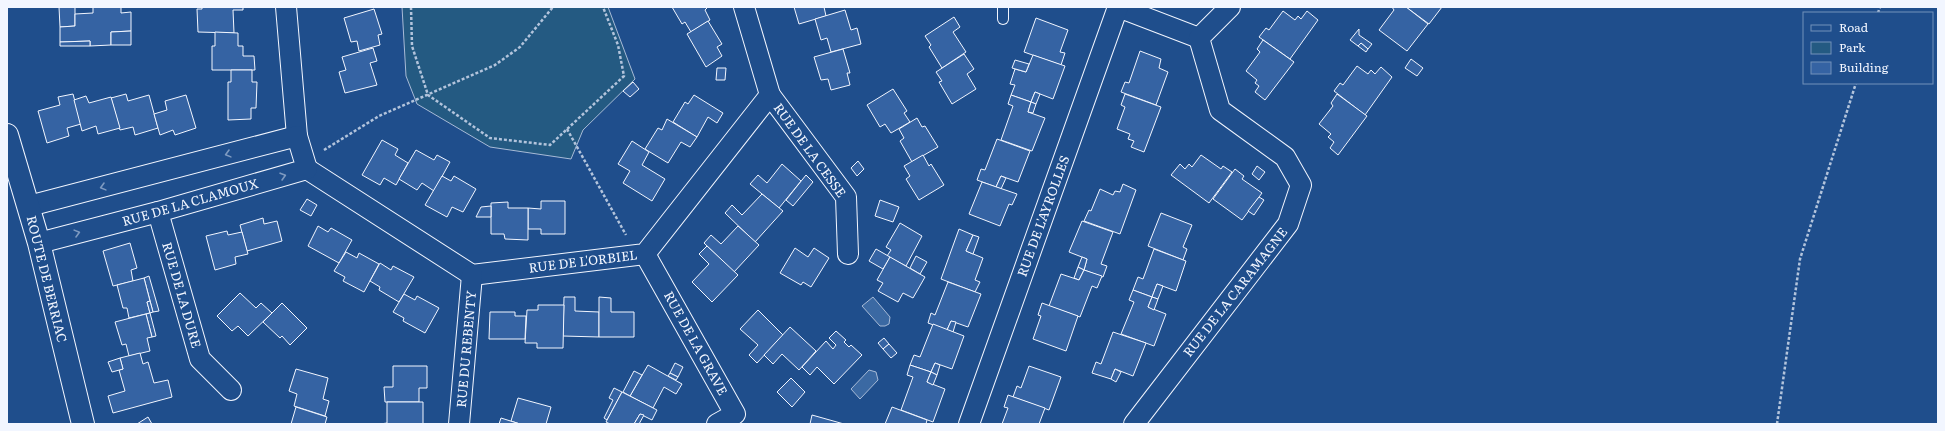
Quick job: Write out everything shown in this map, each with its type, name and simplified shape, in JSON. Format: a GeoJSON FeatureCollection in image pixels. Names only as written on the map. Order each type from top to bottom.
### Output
{"type":"FeatureCollection","features":[{"type":"Feature","properties":{"kind":"main road","name":"ROUTE DE BERRIAC"},"geometry":{"type":"LineString","coordinates":[[7,135],[39,243],[83,424]]}},
{"type":"Feature","properties":{"kind":"street"},"geometry":{"type":"LineString","coordinates":[[286,7],[297,136],[306,166],[472,275]]}},
{"type":"Feature","properties":{"kind":"street"},"geometry":{"type":"LineString","coordinates":[[744,7],[770,95]]}},
{"type":"Feature","properties":{"kind":"street"},"geometry":{"type":"LineString","coordinates":[[1118,7],[1199,38],[1230,7]]}},
{"type":"Feature","properties":{"kind":"street","name":"RUE DE L'AYROLLES"},"geometry":{"type":"LineString","coordinates":[[969,424],[1118,7]]}},
{"type":"Feature","properties":{"kind":"street","name":"RUE DE LA CARAMAGNE"},"geometry":{"type":"LineString","coordinates":[[1134,424],[1288,224],[1301,184],[1285,157],[1220,110],[1199,38]]}},
{"type":"Feature","properties":{"kind":"street","name":"RUE DE LA CESSE"},"geometry":{"type":"LineString","coordinates":[[770,95],[846,197],[848,254]]}},
{"type":"Feature","properties":{"kind":"street","name":"RUE DE L'ORBIEL"},"geometry":{"type":"LineString","coordinates":[[472,275],[641,255],[770,95]]}},
{"type":"Feature","properties":{"kind":"street"},"geometry":{"type":"LineString","coordinates":[[29,206],[297,136]]}},
{"type":"Feature","properties":{"kind":"street","name":"RUE DE LA CLAMOUX"},"geometry":{"type":"LineString","coordinates":[[39,243],[158,212],[306,166]]}},
{"type":"Feature","properties":{"kind":"street","name":"RUE DE LA DURE"},"geometry":{"type":"LineString","coordinates":[[158,212],[200,359],[230,390]]}},
{"type":"Feature","properties":{"kind":"street","name":"RUE DE LA GRAVE"},"geometry":{"type":"LineString","coordinates":[[641,255],[735,414],[717,424]]}},
{"type":"Feature","properties":{"kind":"street","name":"RUE DU REBENTY"},"geometry":{"type":"LineString","coordinates":[[459,424],[472,275]]}},
{"type":"Feature","properties":{"kind":"lane"},"geometry":{"type":"LineString","coordinates":[[1003,7],[1003,19]]}},
{"type":"Feature","properties":{"kind":"path"},"geometry":{"type":"LineString","coordinates":[[411,7],[412,46],[428,95],[490,138],[550,145],[624,76],[618,45],[603,7]]}},
{"type":"Feature","properties":{"kind":"path"},"geometry":{"type":"LineString","coordinates":[[306,166],[379,116],[495,65],[520,47],[553,7]]}},
{"type":"Feature","properties":{"kind":"path"},"geometry":{"type":"LineString","coordinates":[[1777,424],[1800,259],[1856,84]]}},
{"type":"Feature","properties":{"kind":"path"},"geometry":{"type":"LineString","coordinates":[[567,129],[641,255]]}},
{"type":"Feature","properties":{"kind":"green space"},"geometry":{"type":"Polygon","coordinates":[[[402,7],[608,7],[635,79],[583,130],[571,159],[490,147],[417,104],[406,76],[402,7]]]}},
{"type":"Feature","properties":{"kind":"shaded area"},"geometry":{"type":"Polygon","coordinates":[[[873,297],[890,317],[889,324],[885,326],[880,326],[862,306],[873,297]]]}},
{"type":"Feature","properties":{"kind":"shaded area"},"geometry":{"type":"Polygon","coordinates":[[[869,370],[876,372],[878,380],[860,399],[851,389],[869,370]]]}},
{"type":"Feature","properties":{"kind":"building"},"geometry":{"type":"Polygon","coordinates":[[[59,7],[75,7],[75,26],[60,27],[59,7]]]}},
{"type":"Feature","properties":{"kind":"building"},"geometry":{"type":"Polygon","coordinates":[[[93,7],[121,7],[121,13],[131,12],[131,31],[111,32],[111,45],[90,46],[90,41],[60,42],[60,27],[75,26],[75,14],[93,13],[93,7]]]}},
{"type":"Feature","properties":{"kind":"building"},"geometry":{"type":"Polygon","coordinates":[[[202,7],[243,7],[243,10],[233,10],[234,33],[198,32],[197,9],[202,9],[202,7]]]}},
{"type":"Feature","properties":{"kind":"building"},"geometry":{"type":"Polygon","coordinates":[[[672,7],[708,7],[705,10],[710,20],[691,32],[685,22],[682,24],[672,7]]]}},
{"type":"Feature","properties":{"kind":"building"},"geometry":{"type":"Polygon","coordinates":[[[794,7],[824,7],[826,16],[799,24],[794,7]]]}},
{"type":"Feature","properties":{"kind":"building"},"geometry":{"type":"Polygon","coordinates":[[[1392,7],[1406,7],[1428,24],[1407,51],[1379,30],[1394,10],[1392,7]]]}},
{"type":"Feature","properties":{"kind":"building"},"geometry":{"type":"Polygon","coordinates":[[[1406,7],[1442,7],[1429,24],[1406,7]]]}},
{"type":"Feature","properties":{"kind":"building"},"geometry":{"type":"Polygon","coordinates":[[[374,9],[382,34],[378,35],[380,45],[359,51],[357,41],[351,42],[344,18],[374,9]]]}},
{"type":"Feature","properties":{"kind":"building"},"geometry":{"type":"Polygon","coordinates":[[[845,10],[851,30],[857,28],[861,44],[831,52],[827,38],[821,40],[815,19],[845,10]]]}},
{"type":"Feature","properties":{"kind":"building"},"geometry":{"type":"Polygon","coordinates":[[[1283,11],[1295,20],[1298,16],[1301,19],[1307,11],[1318,20],[1290,59],[1259,37],[1266,28],[1269,30],[1283,11]]]}},
{"type":"Feature","properties":{"kind":"building"},"geometry":{"type":"Polygon","coordinates":[[[954,17],[960,27],[953,32],[966,52],[942,68],[929,47],[931,45],[925,36],[954,17]]]}},
{"type":"Feature","properties":{"kind":"building"},"geometry":{"type":"Polygon","coordinates":[[[1036,18],[1068,30],[1060,52],[1065,53],[1061,65],[1024,52],[1036,18]]]}},
{"type":"Feature","properties":{"kind":"building"},"geometry":{"type":"Polygon","coordinates":[[[708,21],[722,44],[717,47],[722,56],[706,67],[687,34],[708,21]]]}},
{"type":"Feature","properties":{"kind":"building"},"geometry":{"type":"Polygon","coordinates":[[[1359,29],[1359,35],[1372,44],[1368,49],[1361,43],[1358,46],[1350,40],[1359,29]]]}},
{"type":"Feature","properties":{"kind":"building"},"geometry":{"type":"Polygon","coordinates":[[[131,31],[131,45],[111,45],[111,32],[131,31]]]}},
{"type":"Feature","properties":{"kind":"building"},"geometry":{"type":"Polygon","coordinates":[[[215,32],[238,33],[238,46],[243,46],[243,56],[254,56],[255,70],[212,70],[212,46],[215,46],[215,32]]]}},
{"type":"Feature","properties":{"kind":"building"},"geometry":{"type":"Polygon","coordinates":[[[1263,40],[1294,62],[1265,100],[1255,92],[1259,86],[1255,83],[1257,80],[1246,71],[1260,52],[1257,49],[1263,40]]]}},
{"type":"Feature","properties":{"kind":"building"},"geometry":{"type":"Polygon","coordinates":[[[90,41],[90,46],[60,46],[60,42],[90,41]]]}},
{"type":"Feature","properties":{"kind":"building"},"geometry":{"type":"Polygon","coordinates":[[[1361,43],[1368,49],[1366,52],[1358,46],[1361,43]]]}},
{"type":"Feature","properties":{"kind":"building"},"geometry":{"type":"Polygon","coordinates":[[[373,48],[377,61],[370,63],[377,85],[345,93],[339,72],[346,70],[342,57],[373,48]]]}},
{"type":"Feature","properties":{"kind":"building"},"geometry":{"type":"Polygon","coordinates":[[[843,49],[850,73],[847,73],[850,85],[831,90],[828,79],[821,80],[814,57],[843,49]]]}},
{"type":"Feature","properties":{"kind":"building"},"geometry":{"type":"Polygon","coordinates":[[[1140,51],[1161,59],[1159,68],[1168,72],[1156,105],[1121,92],[1125,82],[1129,83],[1140,51]]]}},
{"type":"Feature","properties":{"kind":"building"},"geometry":{"type":"Polygon","coordinates":[[[964,54],[974,69],[967,74],[976,89],[952,104],[939,82],[942,81],[936,72],[964,54]]]}},
{"type":"Feature","properties":{"kind":"building"},"geometry":{"type":"Polygon","coordinates":[[[1033,55],[1065,66],[1053,99],[1035,92],[1031,102],[1011,95],[1015,85],[1010,84],[1015,69],[1026,72],[1033,55]]]}},
{"type":"Feature","properties":{"kind":"building"},"geometry":{"type":"Polygon","coordinates":[[[1411,59],[1423,68],[1417,76],[1405,68],[1411,59]]]}},
{"type":"Feature","properties":{"kind":"building"},"geometry":{"type":"Polygon","coordinates":[[[1015,60],[1029,64],[1026,72],[1012,68],[1015,60]]]}},
{"type":"Feature","properties":{"kind":"building"},"geometry":{"type":"Polygon","coordinates":[[[1357,66],[1368,74],[1371,70],[1375,74],[1381,67],[1392,77],[1365,115],[1334,91],[1340,83],[1343,85],[1357,66]]]}},
{"type":"Feature","properties":{"kind":"building"},"geometry":{"type":"Polygon","coordinates":[[[717,68],[726,68],[725,80],[716,80],[717,68]]]}},
{"type":"Feature","properties":{"kind":"building"},"geometry":{"type":"Polygon","coordinates":[[[231,70],[252,70],[252,82],[257,82],[256,108],[251,108],[251,119],[228,120],[228,82],[231,82],[231,70]]]}},
{"type":"Feature","properties":{"kind":"building"},"geometry":{"type":"Polygon","coordinates":[[[633,82],[639,89],[630,97],[623,91],[633,82]]]}},
{"type":"Feature","properties":{"kind":"building"},"geometry":{"type":"Polygon","coordinates":[[[893,89],[907,111],[904,113],[910,122],[891,133],[885,124],[880,127],[867,105],[893,89]]]}},
{"type":"Feature","properties":{"kind":"building"},"geometry":{"type":"Polygon","coordinates":[[[1035,92],[1040,94],[1036,104],[1031,102],[1035,92]]]}},
{"type":"Feature","properties":{"kind":"building"},"geometry":{"type":"Polygon","coordinates":[[[73,94],[81,124],[67,128],[69,136],[47,143],[38,111],[60,105],[58,97],[73,94]]]}},
{"type":"Feature","properties":{"kind":"building"},"geometry":{"type":"Polygon","coordinates":[[[126,94],[128,101],[149,95],[158,128],[135,135],[133,127],[120,130],[111,98],[126,94]]]}},
{"type":"Feature","properties":{"kind":"building"},"geometry":{"type":"Polygon","coordinates":[[[1125,94],[1161,107],[1144,152],[1131,147],[1134,141],[1128,139],[1130,134],[1117,129],[1125,107],[1121,105],[1125,94]]]}},
{"type":"Feature","properties":{"kind":"building"},"geometry":{"type":"Polygon","coordinates":[[[1337,94],[1367,116],[1338,155],[1330,148],[1334,142],[1328,137],[1331,134],[1319,124],[1333,106],[1331,103],[1337,94]]]}},
{"type":"Feature","properties":{"kind":"building"},"geometry":{"type":"Polygon","coordinates":[[[186,95],[196,128],[175,135],[173,130],[160,135],[154,114],[167,110],[165,101],[186,95]]]}},
{"type":"Feature","properties":{"kind":"building"},"geometry":{"type":"Polygon","coordinates":[[[694,95],[723,113],[717,123],[708,117],[697,137],[673,122],[685,102],[688,104],[694,95]]]}},
{"type":"Feature","properties":{"kind":"building"},"geometry":{"type":"Polygon","coordinates":[[[1011,95],[1031,102],[1028,112],[1045,118],[1032,151],[1001,140],[1013,106],[1008,104],[1011,95]]]}},
{"type":"Feature","properties":{"kind":"building"},"geometry":{"type":"Polygon","coordinates":[[[86,96],[89,103],[111,97],[120,128],[98,134],[96,126],[82,131],[74,100],[86,96]]]}},
{"type":"Feature","properties":{"kind":"building"},"geometry":{"type":"Polygon","coordinates":[[[1031,102],[1036,104],[1033,113],[1028,112],[1031,102]]]}},
{"type":"Feature","properties":{"kind":"building"},"geometry":{"type":"Polygon","coordinates":[[[917,118],[922,127],[925,126],[938,147],[912,162],[900,141],[904,138],[899,129],[917,118]]]}},
{"type":"Feature","properties":{"kind":"building"},"geometry":{"type":"Polygon","coordinates":[[[667,119],[697,137],[690,147],[681,142],[668,163],[645,149],[658,128],[662,130],[667,119]]]}},
{"type":"Feature","properties":{"kind":"building"},"geometry":{"type":"Polygon","coordinates":[[[997,139],[1030,151],[1018,182],[1001,176],[996,187],[977,180],[981,169],[985,170],[997,139]]]}},
{"type":"Feature","properties":{"kind":"building"},"geometry":{"type":"Polygon","coordinates":[[[382,140],[398,149],[395,155],[408,163],[396,185],[384,178],[380,185],[362,175],[382,140]]]}},
{"type":"Feature","properties":{"kind":"building"},"geometry":{"type":"Polygon","coordinates":[[[632,141],[649,152],[642,165],[665,179],[652,201],[623,183],[630,171],[618,164],[632,141]]]}},
{"type":"Feature","properties":{"kind":"building"},"geometry":{"type":"Polygon","coordinates":[[[416,150],[434,160],[437,155],[450,162],[434,191],[422,183],[417,190],[399,179],[416,150]]]}},
{"type":"Feature","properties":{"kind":"building"},"geometry":{"type":"Polygon","coordinates":[[[923,155],[929,166],[931,164],[944,185],[919,200],[906,179],[910,176],[904,166],[923,155]]]}},
{"type":"Feature","properties":{"kind":"building"},"geometry":{"type":"Polygon","coordinates":[[[1201,155],[1221,169],[1223,166],[1232,172],[1209,203],[1171,175],[1180,164],[1185,169],[1189,164],[1192,167],[1201,155]]]}},
{"type":"Feature","properties":{"kind":"building"},"geometry":{"type":"Polygon","coordinates":[[[858,161],[864,169],[857,176],[851,168],[858,161]]]}},
{"type":"Feature","properties":{"kind":"building"},"geometry":{"type":"Polygon","coordinates":[[[782,164],[801,181],[779,208],[750,184],[758,175],[767,183],[782,164]]]}},
{"type":"Feature","properties":{"kind":"building"},"geometry":{"type":"Polygon","coordinates":[[[1257,166],[1265,172],[1259,180],[1252,174],[1257,166]]]}},
{"type":"Feature","properties":{"kind":"building"},"geometry":{"type":"Polygon","coordinates":[[[1235,169],[1244,176],[1242,179],[1262,193],[1242,220],[1213,199],[1235,169]]]}},
{"type":"Feature","properties":{"kind":"building"},"geometry":{"type":"Polygon","coordinates":[[[806,175],[813,182],[793,206],[786,200],[806,175]]]}},
{"type":"Feature","properties":{"kind":"building"},"geometry":{"type":"Polygon","coordinates":[[[442,176],[451,181],[454,176],[476,189],[463,212],[452,207],[447,217],[425,205],[442,176]]]}},
{"type":"Feature","properties":{"kind":"building"},"geometry":{"type":"Polygon","coordinates":[[[1001,176],[1006,178],[1001,189],[996,187],[1001,176]]]}},
{"type":"Feature","properties":{"kind":"building"},"geometry":{"type":"Polygon","coordinates":[[[982,182],[1017,194],[1012,205],[1009,204],[1000,226],[969,214],[982,182]]]}},
{"type":"Feature","properties":{"kind":"building"},"geometry":{"type":"Polygon","coordinates":[[[1123,184],[1136,190],[1120,234],[1084,221],[1089,210],[1091,211],[1100,189],[1113,195],[1115,191],[1120,192],[1123,184]]]}},
{"type":"Feature","properties":{"kind":"building"},"geometry":{"type":"Polygon","coordinates":[[[762,194],[783,211],[755,242],[725,213],[732,205],[742,215],[762,194]]]}},
{"type":"Feature","properties":{"kind":"building"},"geometry":{"type":"Polygon","coordinates":[[[1259,197],[1264,200],[1254,215],[1248,211],[1259,197]]]}},
{"type":"Feature","properties":{"kind":"building"},"geometry":{"type":"Polygon","coordinates":[[[307,199],[317,205],[311,216],[300,210],[307,199]]]}},
{"type":"Feature","properties":{"kind":"building"},"geometry":{"type":"Polygon","coordinates":[[[880,200],[899,207],[893,222],[875,216],[880,200]]]}},
{"type":"Feature","properties":{"kind":"building"},"geometry":{"type":"Polygon","coordinates":[[[541,201],[565,201],[565,234],[541,234],[541,229],[528,229],[528,208],[541,209],[541,201]]]}},
{"type":"Feature","properties":{"kind":"building"},"geometry":{"type":"Polygon","coordinates":[[[508,202],[508,208],[528,208],[528,240],[505,239],[504,234],[491,234],[491,203],[508,202]]]}},
{"type":"Feature","properties":{"kind":"building"},"geometry":{"type":"Polygon","coordinates":[[[491,206],[491,217],[476,217],[481,207],[491,206]]]}},
{"type":"Feature","properties":{"kind":"building"},"geometry":{"type":"Polygon","coordinates":[[[1161,213],[1192,225],[1183,247],[1187,249],[1183,260],[1148,246],[1161,213]]]}},
{"type":"Feature","properties":{"kind":"building"},"geometry":{"type":"Polygon","coordinates":[[[263,218],[264,224],[277,221],[282,241],[247,251],[240,225],[263,218]]]}},
{"type":"Feature","properties":{"kind":"building"},"geometry":{"type":"Polygon","coordinates":[[[1082,221],[1113,232],[1101,264],[1107,266],[1103,277],[1084,270],[1087,259],[1069,252],[1082,221]]]}},
{"type":"Feature","properties":{"kind":"building"},"geometry":{"type":"Polygon","coordinates":[[[900,223],[922,236],[906,266],[887,256],[891,250],[886,247],[900,223]]]}},
{"type":"Feature","properties":{"kind":"building"},"geometry":{"type":"Polygon","coordinates":[[[318,226],[328,232],[331,228],[352,240],[339,263],[308,246],[318,226]]]}},
{"type":"Feature","properties":{"kind":"building"},"geometry":{"type":"Polygon","coordinates":[[[738,226],[759,245],[734,272],[704,243],[711,235],[721,244],[738,226]]]}},
{"type":"Feature","properties":{"kind":"building"},"geometry":{"type":"Polygon","coordinates":[[[959,229],[973,235],[966,251],[983,258],[975,280],[980,282],[975,292],[941,279],[959,229]]]}},
{"type":"Feature","properties":{"kind":"building"},"geometry":{"type":"Polygon","coordinates":[[[227,231],[228,235],[242,232],[248,254],[235,257],[236,264],[215,270],[206,236],[227,231]]]}},
{"type":"Feature","properties":{"kind":"building"},"geometry":{"type":"Polygon","coordinates":[[[973,235],[979,237],[973,254],[966,251],[973,235]]]}},
{"type":"Feature","properties":{"kind":"building"},"geometry":{"type":"Polygon","coordinates":[[[130,243],[137,268],[131,270],[133,281],[113,286],[103,251],[130,243]]]}},
{"type":"Feature","properties":{"kind":"building"},"geometry":{"type":"Polygon","coordinates":[[[707,246],[738,275],[712,302],[692,282],[709,264],[699,254],[707,246]]]}},
{"type":"Feature","properties":{"kind":"building"},"geometry":{"type":"Polygon","coordinates":[[[795,248],[808,257],[814,248],[829,258],[811,287],[803,282],[801,285],[780,273],[795,248]]]}},
{"type":"Feature","properties":{"kind":"building"},"geometry":{"type":"Polygon","coordinates":[[[876,249],[890,257],[883,269],[869,261],[876,249]]]}},
{"type":"Feature","properties":{"kind":"building"},"geometry":{"type":"Polygon","coordinates":[[[1154,249],[1186,261],[1176,291],[1157,284],[1152,297],[1133,290],[1138,277],[1143,279],[1154,249]]]}},
{"type":"Feature","properties":{"kind":"building"},"geometry":{"type":"Polygon","coordinates":[[[346,252],[357,258],[359,253],[379,264],[364,292],[343,281],[345,277],[334,271],[346,252]]]}},
{"type":"Feature","properties":{"kind":"building"},"geometry":{"type":"Polygon","coordinates":[[[916,256],[927,262],[920,274],[910,268],[916,256]]]}},
{"type":"Feature","properties":{"kind":"building"},"geometry":{"type":"Polygon","coordinates":[[[890,257],[925,277],[913,298],[903,293],[898,302],[878,291],[883,283],[877,280],[890,257]]]}},
{"type":"Feature","properties":{"kind":"building"},"geometry":{"type":"Polygon","coordinates":[[[1082,257],[1087,259],[1084,270],[1078,267],[1082,257]]]}},
{"type":"Feature","properties":{"kind":"building"},"geometry":{"type":"Polygon","coordinates":[[[380,263],[391,270],[393,266],[414,277],[399,302],[379,290],[380,287],[370,281],[380,263]]]}},
{"type":"Feature","properties":{"kind":"building"},"geometry":{"type":"Polygon","coordinates":[[[1078,267],[1084,270],[1079,280],[1074,278],[1078,267]]]}},
{"type":"Feature","properties":{"kind":"building"},"geometry":{"type":"Polygon","coordinates":[[[1084,270],[1102,276],[1097,288],[1092,286],[1080,317],[1049,306],[1061,274],[1079,280],[1084,270]]]}},
{"type":"Feature","properties":{"kind":"building"},"geometry":{"type":"Polygon","coordinates":[[[149,276],[159,311],[153,312],[144,278],[149,276]]]}},
{"type":"Feature","properties":{"kind":"building"},"geometry":{"type":"Polygon","coordinates":[[[144,278],[150,301],[147,302],[150,313],[129,318],[127,308],[123,308],[117,285],[144,278]]]}},
{"type":"Feature","properties":{"kind":"building"},"geometry":{"type":"Polygon","coordinates":[[[948,282],[981,294],[968,327],[951,321],[947,330],[928,323],[931,313],[935,315],[948,282]]]}},
{"type":"Feature","properties":{"kind":"building"},"geometry":{"type":"Polygon","coordinates":[[[1157,284],[1163,286],[1158,299],[1152,297],[1157,284]]]}},
{"type":"Feature","properties":{"kind":"building"},"geometry":{"type":"Polygon","coordinates":[[[1133,290],[1152,297],[1148,307],[1166,314],[1154,346],[1121,334],[1134,302],[1129,300],[1133,290]]]}},
{"type":"Feature","properties":{"kind":"building"},"geometry":{"type":"Polygon","coordinates":[[[240,293],[256,308],[261,303],[272,313],[248,336],[238,326],[232,331],[217,316],[240,293]]]}},
{"type":"Feature","properties":{"kind":"building"},"geometry":{"type":"Polygon","coordinates":[[[404,294],[415,300],[417,296],[439,308],[425,333],[403,321],[404,318],[393,312],[404,294]]]}},
{"type":"Feature","properties":{"kind":"building"},"geometry":{"type":"Polygon","coordinates":[[[564,297],[575,297],[575,311],[599,312],[599,337],[563,336],[564,297]]]}},
{"type":"Feature","properties":{"kind":"building"},"geometry":{"type":"Polygon","coordinates":[[[599,297],[611,298],[611,312],[634,312],[634,337],[599,337],[599,297]]]}},
{"type":"Feature","properties":{"kind":"building"},"geometry":{"type":"Polygon","coordinates":[[[1152,297],[1158,299],[1154,310],[1148,307],[1152,297]]]}},
{"type":"Feature","properties":{"kind":"building"},"geometry":{"type":"Polygon","coordinates":[[[150,301],[153,312],[150,313],[147,302],[150,301]]]}},
{"type":"Feature","properties":{"kind":"building"},"geometry":{"type":"Polygon","coordinates":[[[282,303],[307,328],[290,345],[282,336],[280,338],[263,322],[282,303]]]}},
{"type":"Feature","properties":{"kind":"building"},"geometry":{"type":"Polygon","coordinates":[[[1042,303],[1078,316],[1066,351],[1033,339],[1041,316],[1038,315],[1042,303]]]}},
{"type":"Feature","properties":{"kind":"building"},"geometry":{"type":"Polygon","coordinates":[[[538,305],[564,305],[563,348],[537,348],[537,343],[525,343],[527,310],[538,310],[538,305]]]}},
{"type":"Feature","properties":{"kind":"building"},"geometry":{"type":"Polygon","coordinates":[[[758,310],[783,335],[757,363],[749,355],[758,345],[740,329],[758,310]]]}},
{"type":"Feature","properties":{"kind":"building"},"geometry":{"type":"Polygon","coordinates":[[[490,312],[515,312],[515,316],[526,316],[525,339],[489,339],[490,312]]]}},
{"type":"Feature","properties":{"kind":"building"},"geometry":{"type":"Polygon","coordinates":[[[150,313],[156,336],[152,337],[146,314],[150,313]]]}},
{"type":"Feature","properties":{"kind":"building"},"geometry":{"type":"Polygon","coordinates":[[[146,314],[152,337],[147,338],[150,351],[129,356],[126,344],[122,345],[115,322],[146,314]]]}},
{"type":"Feature","properties":{"kind":"building"},"geometry":{"type":"Polygon","coordinates":[[[951,321],[956,322],[953,332],[947,330],[951,321]]]}},
{"type":"Feature","properties":{"kind":"building"},"geometry":{"type":"Polygon","coordinates":[[[933,324],[964,336],[952,369],[935,363],[931,372],[910,365],[914,355],[920,357],[933,324]]]}},
{"type":"Feature","properties":{"kind":"building"},"geometry":{"type":"Polygon","coordinates":[[[790,327],[816,351],[799,370],[782,354],[773,364],[764,355],[790,327]]]}},
{"type":"Feature","properties":{"kind":"building"},"geometry":{"type":"Polygon","coordinates":[[[836,331],[846,340],[844,342],[849,347],[851,345],[862,355],[834,384],[817,367],[810,375],[802,367],[826,341],[833,349],[836,345],[829,338],[836,331]]]}},
{"type":"Feature","properties":{"kind":"building"},"geometry":{"type":"Polygon","coordinates":[[[1113,332],[1146,343],[1133,376],[1115,369],[1111,379],[1092,373],[1096,362],[1101,364],[1113,332]]]}},
{"type":"Feature","properties":{"kind":"building"},"geometry":{"type":"Polygon","coordinates":[[[884,338],[889,344],[883,349],[878,343],[884,338]]]}},
{"type":"Feature","properties":{"kind":"building"},"geometry":{"type":"Polygon","coordinates":[[[889,344],[897,353],[891,358],[883,349],[889,344]]]}},
{"type":"Feature","properties":{"kind":"building"},"geometry":{"type":"Polygon","coordinates":[[[140,353],[143,364],[148,362],[154,383],[168,380],[172,397],[113,413],[108,396],[125,391],[119,370],[123,369],[120,358],[140,353]]]}},
{"type":"Feature","properties":{"kind":"building"},"geometry":{"type":"Polygon","coordinates":[[[120,358],[123,369],[112,372],[108,362],[120,358]]]}},
{"type":"Feature","properties":{"kind":"building"},"geometry":{"type":"Polygon","coordinates":[[[675,363],[683,367],[678,377],[670,373],[675,363]]]}},
{"type":"Feature","properties":{"kind":"building"},"geometry":{"type":"Polygon","coordinates":[[[935,363],[940,365],[937,375],[931,372],[935,363]]]}},
{"type":"Feature","properties":{"kind":"building"},"geometry":{"type":"Polygon","coordinates":[[[648,365],[682,384],[676,394],[664,387],[653,408],[630,396],[648,365]]]}},
{"type":"Feature","properties":{"kind":"building"},"geometry":{"type":"Polygon","coordinates":[[[910,365],[931,372],[927,382],[945,389],[933,422],[901,410],[913,377],[907,375],[910,365]]]}},
{"type":"Feature","properties":{"kind":"building"},"geometry":{"type":"Polygon","coordinates":[[[393,366],[427,366],[427,388],[419,388],[419,402],[385,402],[384,387],[393,387],[393,366]]]}},
{"type":"Feature","properties":{"kind":"building"},"geometry":{"type":"Polygon","coordinates":[[[1029,366],[1061,377],[1049,410],[1013,397],[1017,386],[1021,388],[1029,366]]]}},
{"type":"Feature","properties":{"kind":"building"},"geometry":{"type":"Polygon","coordinates":[[[296,369],[328,378],[323,399],[329,401],[325,416],[294,406],[297,394],[289,391],[296,369]]]}},
{"type":"Feature","properties":{"kind":"building"},"geometry":{"type":"Polygon","coordinates":[[[1115,369],[1121,372],[1116,382],[1111,379],[1115,369]]]}},
{"type":"Feature","properties":{"kind":"building"},"geometry":{"type":"Polygon","coordinates":[[[634,371],[642,375],[630,396],[623,392],[634,371]]]}},
{"type":"Feature","properties":{"kind":"building"},"geometry":{"type":"Polygon","coordinates":[[[931,372],[937,375],[933,385],[927,382],[931,372]]]}},
{"type":"Feature","properties":{"kind":"building"},"geometry":{"type":"Polygon","coordinates":[[[670,373],[678,377],[676,380],[668,376],[670,373]]]}},
{"type":"Feature","properties":{"kind":"building"},"geometry":{"type":"Polygon","coordinates":[[[791,378],[805,392],[792,407],[777,392],[791,378]]]}},
{"type":"Feature","properties":{"kind":"building"},"geometry":{"type":"Polygon","coordinates":[[[614,388],[622,392],[607,420],[604,418],[613,400],[609,398],[614,388]]]}},
{"type":"Feature","properties":{"kind":"building"},"geometry":{"type":"Polygon","coordinates":[[[622,392],[657,410],[652,420],[640,414],[634,424],[610,424],[606,422],[622,392]]]}},
{"type":"Feature","properties":{"kind":"building"},"geometry":{"type":"Polygon","coordinates":[[[1008,395],[1045,408],[1039,424],[1002,424],[1008,408],[1004,407],[1008,395]]]}},
{"type":"Feature","properties":{"kind":"building"},"geometry":{"type":"Polygon","coordinates":[[[518,398],[551,407],[546,424],[520,424],[511,421],[518,398]]]}},
{"type":"Feature","properties":{"kind":"building"},"geometry":{"type":"Polygon","coordinates":[[[387,402],[423,402],[423,424],[380,424],[387,423],[387,402]]]}},
{"type":"Feature","properties":{"kind":"building"},"geometry":{"type":"Polygon","coordinates":[[[296,407],[327,417],[325,424],[291,424],[296,407]]]}},
{"type":"Feature","properties":{"kind":"building"},"geometry":{"type":"Polygon","coordinates":[[[892,407],[927,420],[926,424],[885,424],[892,407]]]}},
{"type":"Feature","properties":{"kind":"building"},"geometry":{"type":"Polygon","coordinates":[[[640,414],[644,415],[639,424],[634,424],[640,414]]]}},
{"type":"Feature","properties":{"kind":"building"},"geometry":{"type":"Polygon","coordinates":[[[812,415],[844,424],[810,424],[812,415]]]}},
{"type":"Feature","properties":{"kind":"building"},"geometry":{"type":"Polygon","coordinates":[[[148,417],[152,424],[137,424],[148,417]]]}},
{"type":"Feature","properties":{"kind":"building"},"geometry":{"type":"Polygon","coordinates":[[[501,418],[520,424],[499,424],[501,418]]]}}]}
